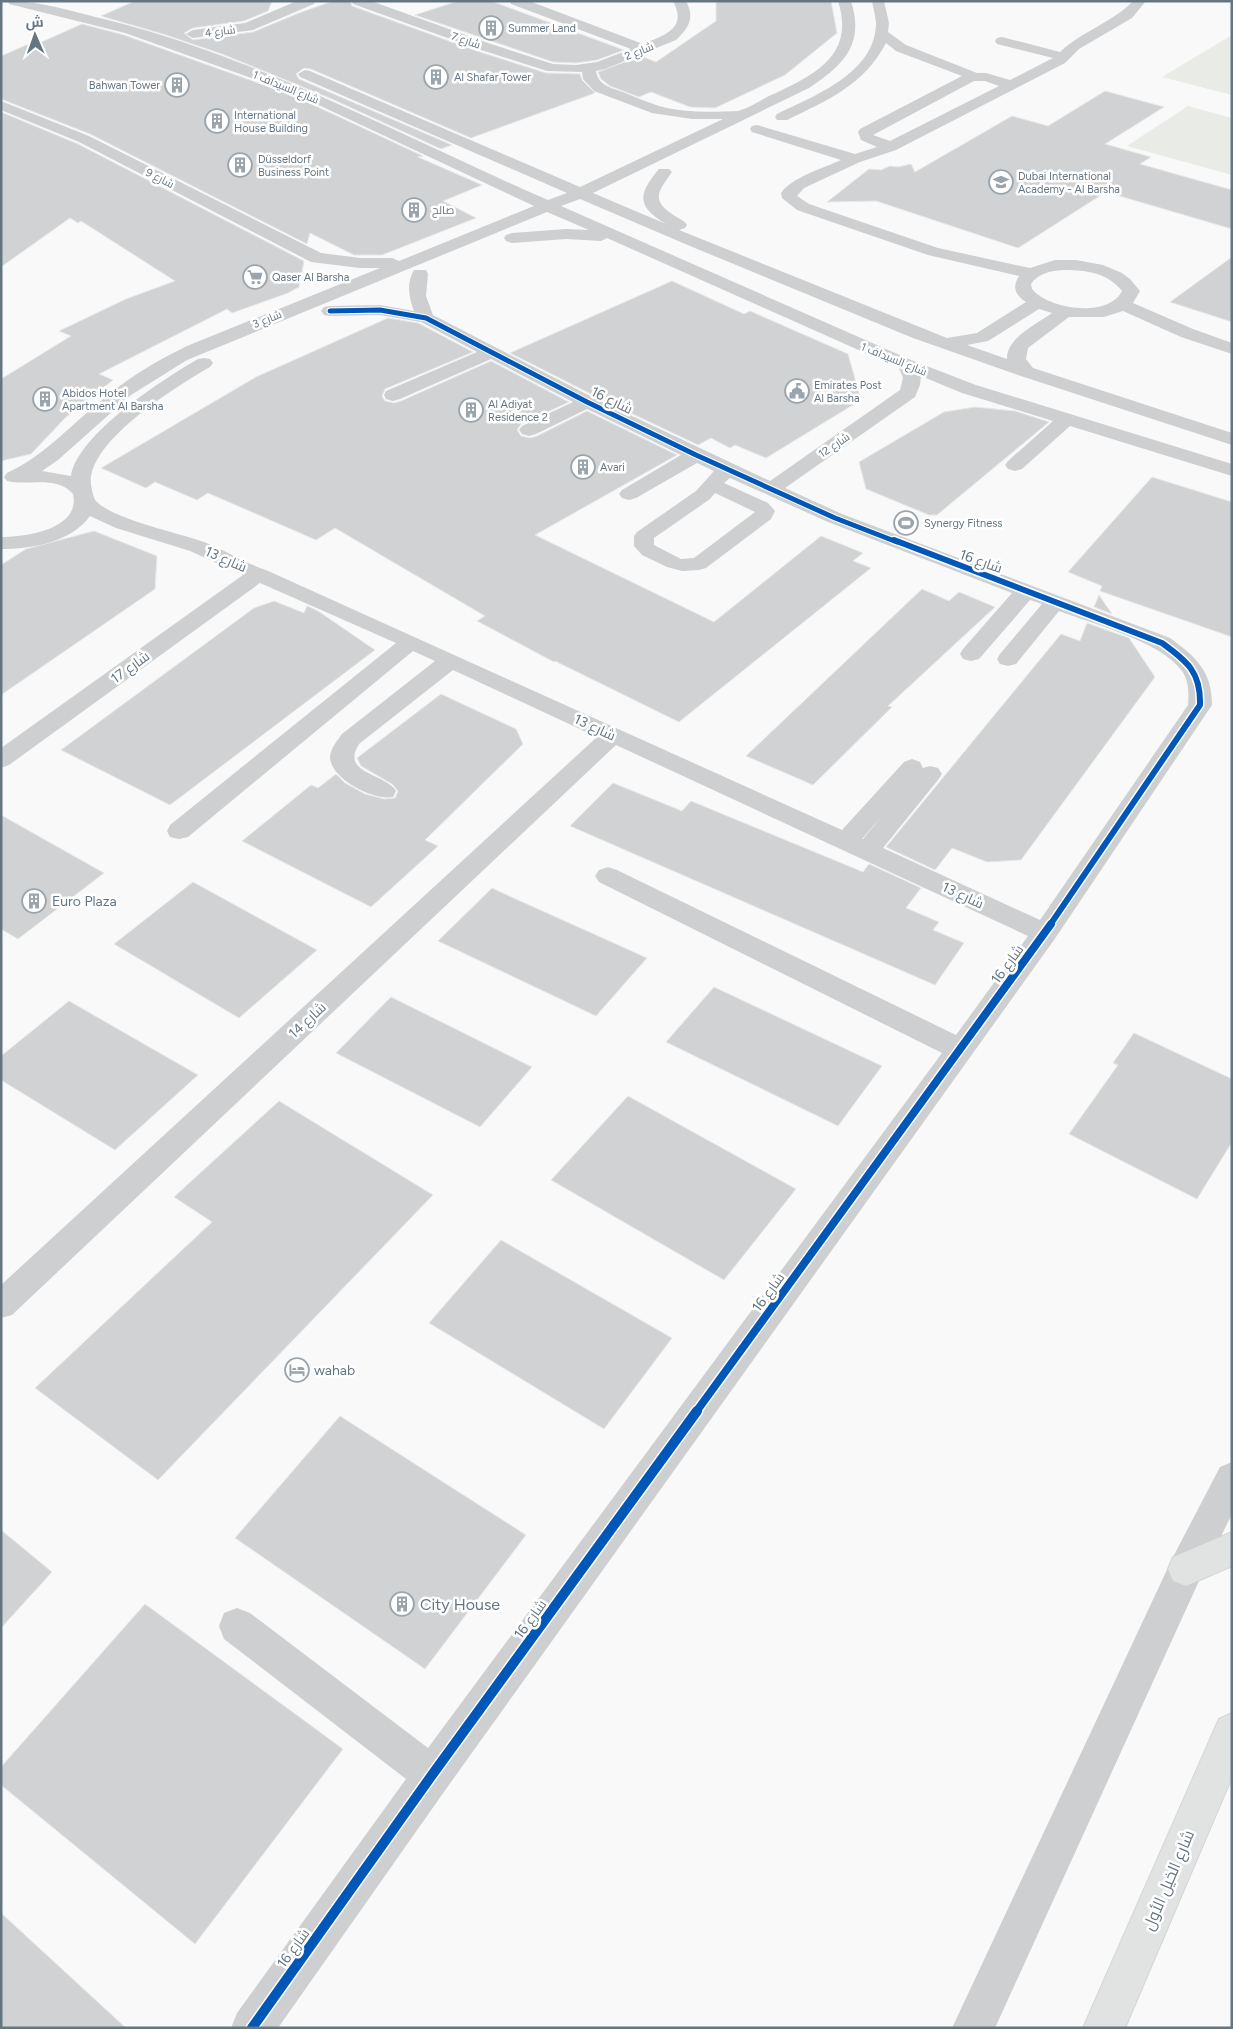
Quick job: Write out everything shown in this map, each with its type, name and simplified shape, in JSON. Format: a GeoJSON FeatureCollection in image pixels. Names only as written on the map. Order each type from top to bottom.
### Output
{"type":"FeatureCollection","features":[{"type":"Feature","properties":{"kind":"main road"},"geometry":{"type":"LineString","coordinates":[[1186,1569],[1232,1549]]}},
{"type":"Feature","properties":{"kind":"main road","name":"شارع الخيل الأول"},"geometry":{"type":"LineString","coordinates":[[1104,2028],[1232,1732]]}},
{"type":"Feature","properties":{"kind":"street","name":"شارع السيداف 1"},"geometry":{"type":"LineString","coordinates":[[14,1],[130,30],[201,53],[298,90],[500,185],[905,364],[969,389],[1232,470]]}},
{"type":"Feature","properties":{"kind":"street"},"geometry":{"type":"LineString","coordinates":[[70,1],[96,7]]}},
{"type":"Feature","properties":{"kind":"street","name":"شارع 4"},"geometry":{"type":"LineString","coordinates":[[248,27],[188,32],[229,43],[248,27],[310,1]]}},
{"type":"Feature","properties":{"kind":"street","name":"شارع 7"},"geometry":{"type":"LineString","coordinates":[[358,1],[541,66],[583,68]]}},
{"type":"Feature","properties":{"kind":"street"},"geometry":{"type":"LineString","coordinates":[[516,1],[644,49]]}},
{"type":"Feature","properties":{"kind":"street"},"geometry":{"type":"LineString","coordinates":[[547,205],[574,195],[804,85],[833,64],[842,53],[851,28],[850,15],[844,1]]}},
{"type":"Feature","properties":{"kind":"street"},"geometry":{"type":"LineString","coordinates":[[740,136],[758,129],[835,90],[870,61],[879,48],[884,35],[885,22],[878,1]]}},
{"type":"Feature","properties":{"kind":"street"},"geometry":{"type":"LineString","coordinates":[[1120,1],[1139,3]]}},
{"type":"Feature","properties":{"kind":"street"},"geometry":{"type":"LineString","coordinates":[[1030,273],[934,252],[803,207],[790,198],[789,193],[792,189],[855,159],[892,147],[1064,57],[1074,46],[1128,14],[1139,3]]}},
{"type":"Feature","properties":{"kind":"street","name":"شارع 2"},"geometry":{"type":"LineString","coordinates":[[583,68],[610,63],[663,41],[678,31],[685,18],[682,7]]}},
{"type":"Feature","properties":{"kind":"street"},"geometry":{"type":"LineString","coordinates":[[884,35],[901,48],[973,76],[986,77],[1012,85]]}},
{"type":"Feature","properties":{"kind":"street"},"geometry":{"type":"LineString","coordinates":[[1002,41],[1064,57]]}},
{"type":"Feature","properties":{"kind":"street"},"geometry":{"type":"LineString","coordinates":[[583,68],[599,88],[657,110],[692,115],[746,113]]}},
{"type":"Feature","properties":{"kind":"street","name":"شارع السيداف 1"},"geometry":{"type":"LineString","coordinates":[[295,70],[513,164],[574,195]]}},
{"type":"Feature","properties":{"kind":"street"},"geometry":{"type":"LineString","coordinates":[[892,147],[870,140],[866,137],[865,132],[973,76]]}},
{"type":"Feature","properties":{"kind":"street","name":"شارع 9"},"geometry":{"type":"LineString","coordinates":[[1,105],[84,139],[317,258]]}},
{"type":"Feature","properties":{"kind":"street"},"geometry":{"type":"LineString","coordinates":[[758,129],[855,159]]}},
{"type":"Feature","properties":{"kind":"street"},"geometry":{"type":"LineString","coordinates":[[422,147],[450,151],[574,195],[695,253],[735,259]]}},
{"type":"Feature","properties":{"kind":"street"},"geometry":{"type":"LineString","coordinates":[[513,164],[566,170]]}},
{"type":"Feature","properties":{"kind":"street"},"geometry":{"type":"LineString","coordinates":[[641,183],[681,164]]}},
{"type":"Feature","properties":{"kind":"street"},"geometry":{"type":"LineString","coordinates":[[595,170],[638,165]]}},
{"type":"Feature","properties":{"kind":"street"},"geometry":{"type":"LineString","coordinates":[[664,172],[652,186],[649,193],[650,200],[654,208],[661,215],[692,232],[696,243]]}},
{"type":"Feature","properties":{"kind":"street"},"geometry":{"type":"LineString","coordinates":[[489,229],[499,213],[501,205],[500,185]]}},
{"type":"Feature","properties":{"kind":"street"},"geometry":{"type":"LineString","coordinates":[[569,215],[619,194]]}},
{"type":"Feature","properties":{"kind":"street"},"geometry":{"type":"LineString","coordinates":[[547,205],[594,205],[696,243],[946,343],[1026,372],[1232,439]]}},
{"type":"Feature","properties":{"kind":"street","name":"شارع 3"},"geometry":{"type":"LineString","coordinates":[[84,498],[81,482],[84,466],[109,432],[143,402],[177,379],[205,363],[330,311],[489,229],[547,205]]}},
{"type":"Feature","properties":{"kind":"street","name":"شارع 3"},"geometry":{"type":"LineString","coordinates":[[8,479],[35,468],[51,457],[106,405],[148,374],[319,287],[415,268],[512,238],[569,215]]}},
{"type":"Feature","properties":{"kind":"street"},"geometry":{"type":"LineString","coordinates":[[512,238],[566,234],[620,238]]}},
{"type":"Feature","properties":{"kind":"street"},"geometry":{"type":"LineString","coordinates":[[319,287],[317,258],[415,268],[417,296],[426,318]]}},
{"type":"Feature","properties":{"kind":"street"},"geometry":{"type":"LineString","coordinates":[[1063,265],[1088,266],[1104,270],[1122,280],[1131,291],[1129,298],[1123,305],[1098,312],[1066,311],[1038,302],[1028,295],[1023,287],[1024,280],[1030,273],[1041,268],[1063,265]]}},
{"type":"Feature","properties":{"kind":"street"},"geometry":{"type":"LineString","coordinates":[[946,343],[982,337],[1038,302]]}},
{"type":"Feature","properties":{"kind":"street"},"geometry":{"type":"LineString","coordinates":[[1123,305],[1194,336],[1232,349]]}},
{"type":"Feature","properties":{"kind":"street","name":"شارع 16"},"geometry":{"type":"LineString","coordinates":[[252,2028],[432,1775],[1045,933],[1200,705],[1201,689],[1195,672],[1182,657],[1162,643],[913,550],[770,489],[719,477],[696,455],[581,399],[426,318],[380,310],[330,311]]}},
{"type":"Feature","properties":{"kind":"street"},"geometry":{"type":"LineString","coordinates":[[1026,372],[1015,358],[1016,351],[1021,344],[1066,311]]}},
{"type":"Feature","properties":{"kind":"street"},"geometry":{"type":"LineString","coordinates":[[448,380],[496,354]]}},
{"type":"Feature","properties":{"kind":"street"},"geometry":{"type":"LineString","coordinates":[[393,394],[496,354]]}},
{"type":"Feature","properties":{"kind":"street","name":"شارع 12"},"geometry":{"type":"LineString","coordinates":[[770,489],[898,402],[908,393],[913,384],[912,374],[905,364]]}},
{"type":"Feature","properties":{"kind":"street","name":"شارع 12"},"geometry":{"type":"LineString","coordinates":[[898,402],[969,389]]}},
{"type":"Feature","properties":{"kind":"street"},"geometry":{"type":"LineString","coordinates":[[524,427],[581,399]]}},
{"type":"Feature","properties":{"kind":"street"},"geometry":{"type":"LineString","coordinates":[[1015,465],[1066,420]]}},
{"type":"Feature","properties":{"kind":"street"},"geometry":{"type":"LineString","coordinates":[[628,494],[696,455]]}},
{"type":"Feature","properties":{"kind":"street","name":"شارع 13"},"geometry":{"type":"LineString","coordinates":[[8,479],[32,476],[64,480],[76,486],[84,498],[108,518],[197,547],[259,574],[452,660],[613,736],[1045,933]]}},
{"type":"Feature","properties":{"kind":"street"},"geometry":{"type":"LineString","coordinates":[[719,477],[761,507],[765,511],[764,515],[699,564],[682,565],[649,551],[644,546],[644,536],[698,499],[719,477]]}},
{"type":"Feature","properties":{"kind":"street"},"geometry":{"type":"LineString","coordinates":[[1,544],[45,538],[61,531],[74,522],[82,512],[84,498]]}},
{"type":"Feature","properties":{"kind":"street","name":"شارع 13"},"geometry":{"type":"LineString","coordinates":[[61,531],[141,530]]}},
{"type":"Feature","properties":{"kind":"street","name":"شارع 17"},"geometry":{"type":"LineString","coordinates":[[1,760],[259,574]]}},
{"type":"Feature","properties":{"kind":"street"},"geometry":{"type":"LineString","coordinates":[[971,654],[1026,591]]}},
{"type":"Feature","properties":{"kind":"street"},"geometry":{"type":"LineString","coordinates":[[1008,659],[1055,602]]}},
{"type":"Feature","properties":{"kind":"street"},"geometry":{"type":"LineString","coordinates":[[179,831],[411,642]]}},
{"type":"Feature","properties":{"kind":"street"},"geometry":{"type":"LineString","coordinates":[[384,791],[354,776],[344,768],[340,758],[342,748],[350,739],[452,660]]}},
{"type":"Feature","properties":{"kind":"street","name":"شارع 14"},"geometry":{"type":"LineString","coordinates":[[1,1304],[613,736]]}},
{"type":"Feature","properties":{"kind":"street"},"geometry":{"type":"LineString","coordinates":[[856,846],[921,770]]}},
{"type":"Feature","properties":{"kind":"street"},"geometry":{"type":"LineString","coordinates":[[608,876],[960,1049]]}},
{"type":"Feature","properties":{"kind":"street"},"geometry":{"type":"LineString","coordinates":[[973,2028],[1186,1569],[1232,1478]]}},
{"type":"Feature","properties":{"kind":"street"},"geometry":{"type":"LineString","coordinates":[[237,1626],[432,1775]]}},
{"type":"Feature","properties":{"kind":"shaded area"},"geometry":{"type":"Polygon","coordinates":[[[1232,35],[1232,95],[1162,77],[1232,35]]]}},
{"type":"Feature","properties":{"kind":"shaded area"},"geometry":{"type":"Polygon","coordinates":[[[1188,106],[1232,118],[1232,175],[1127,146],[1188,106]]]}},
{"type":"Feature","properties":{"kind":"building"},"geometry":{"type":"Polygon","coordinates":[[[135,1],[272,1],[268,11],[244,21],[193,28],[184,33],[193,40],[253,32],[333,1],[350,1],[352,6],[477,51],[546,73],[580,74],[582,80],[595,93],[471,138],[311,69],[304,68],[296,74],[299,79],[452,145],[441,149],[332,99],[222,54],[101,16],[135,1]]]}},
{"type":"Feature","properties":{"kind":"building","name":"Summer Land"},"geometry":{"type":"Polygon","coordinates":[[[458,1],[491,1],[624,50],[597,60],[576,63],[553,62],[415,15],[458,1]]]}},
{"type":"Feature","properties":{"kind":"building"},"geometry":{"type":"Polygon","coordinates":[[[716,1],[831,1],[837,33],[785,75],[715,108],[690,107],[651,92],[639,97],[610,86],[601,79],[598,72],[641,56],[656,62],[716,21],[716,1]]]}},
{"type":"Feature","properties":{"kind":"building"},"geometry":{"type":"Polygon","coordinates":[[[82,24],[124,35],[292,95],[423,156],[418,157],[482,185],[443,201],[476,218],[382,255],[354,255],[310,233],[307,244],[90,134],[1,99],[1,56],[31,43],[37,44],[82,24]]]}},
{"type":"Feature","properties":{"kind":"building"},"geometry":{"type":"Polygon","coordinates":[[[1105,91],[1164,107],[1105,144],[1151,157],[1140,164],[1232,190],[1232,229],[1106,192],[1018,248],[876,201],[827,202],[869,169],[881,170],[890,166],[898,167],[911,164],[915,172],[1012,116],[1048,126],[1105,91]]]}},
{"type":"Feature","properties":{"kind":"building"},"geometry":{"type":"Polygon","coordinates":[[[1,112],[78,144],[304,261],[299,287],[288,293],[232,313],[227,309],[99,374],[113,380],[65,418],[31,454],[1,461],[1,379],[71,336],[59,331],[126,299],[175,281],[81,221],[78,223],[70,218],[1,267],[1,112]]]}},
{"type":"Feature","properties":{"kind":"building"},"geometry":{"type":"Polygon","coordinates":[[[1232,257],[1232,322],[1170,302],[1232,257]]]}},
{"type":"Feature","properties":{"kind":"building"},"geometry":{"type":"Polygon","coordinates":[[[672,281],[744,314],[750,311],[848,354],[861,400],[766,458],[735,445],[730,448],[711,438],[698,445],[510,353],[672,281]]]}},
{"type":"Feature","properties":{"kind":"building"},"geometry":{"type":"Polygon","coordinates":[[[388,318],[418,323],[473,352],[385,389],[382,396],[385,401],[394,403],[401,401],[491,361],[569,402],[521,424],[517,430],[521,436],[530,438],[537,436],[587,411],[677,455],[535,535],[714,622],[821,536],[863,553],[853,561],[871,568],[679,722],[554,662],[477,621],[485,616],[335,528],[316,540],[208,493],[197,500],[155,482],[146,488],[101,468],[256,377],[388,318]]]}},
{"type":"Feature","properties":{"kind":"building"},"geometry":{"type":"Polygon","coordinates":[[[975,407],[1015,411],[1049,422],[937,515],[929,515],[866,489],[859,462],[944,412],[975,407]]]}},
{"type":"Feature","properties":{"kind":"building"},"geometry":{"type":"Polygon","coordinates":[[[1152,477],[1232,502],[1232,637],[1100,591],[1102,586],[1068,572],[1152,477]]]}},
{"type":"Feature","properties":{"kind":"building"},"geometry":{"type":"Polygon","coordinates":[[[94,531],[157,556],[155,589],[1,695],[1,565],[26,549],[94,531]]]}},
{"type":"Feature","properties":{"kind":"building"},"geometry":{"type":"Polygon","coordinates":[[[922,589],[949,601],[959,592],[995,607],[888,706],[892,707],[813,785],[746,756],[922,589]]]}},
{"type":"Feature","properties":{"kind":"building"},"geometry":{"type":"Polygon","coordinates":[[[1099,595],[1112,614],[1094,607],[1099,595]]]}},
{"type":"Feature","properties":{"kind":"building"},"geometry":{"type":"Polygon","coordinates":[[[274,601],[304,613],[307,606],[318,611],[375,650],[170,805],[61,750],[254,608],[274,601]]]}},
{"type":"Feature","properties":{"kind":"building"},"geometry":{"type":"Polygon","coordinates":[[[1087,623],[1129,638],[1155,677],[1021,860],[987,862],[952,848],[935,870],[886,847],[1061,634],[1080,641],[1087,623]]]}},
{"type":"Feature","properties":{"kind":"building"},"geometry":{"type":"Polygon","coordinates":[[[441,694],[516,729],[523,744],[425,840],[438,846],[371,907],[242,841],[311,785],[318,788],[336,774],[345,783],[365,794],[385,799],[395,798],[398,791],[392,784],[361,766],[357,758],[441,694]]]}},
{"type":"Feature","properties":{"kind":"building"},"geometry":{"type":"Polygon","coordinates":[[[613,783],[682,811],[691,801],[863,872],[869,864],[921,888],[906,908],[939,922],[933,930],[964,943],[935,985],[570,826],[613,783]]]}},
{"type":"Feature","properties":{"kind":"building","name":"Euro Plaza"},"geometry":{"type":"Polygon","coordinates":[[[1,815],[104,873],[18,939],[1,929],[1,815]]]}},
{"type":"Feature","properties":{"kind":"building"},"geometry":{"type":"Polygon","coordinates":[[[193,882],[317,950],[239,1018],[114,944],[193,882]]]}},
{"type":"Feature","properties":{"kind":"building"},"geometry":{"type":"Polygon","coordinates":[[[492,888],[647,958],[596,1016],[438,941],[492,888]]]}},
{"type":"Feature","properties":{"kind":"building"},"geometry":{"type":"Polygon","coordinates":[[[714,987],[882,1066],[838,1126],[666,1042],[714,987]]]}},
{"type":"Feature","properties":{"kind":"building"},"geometry":{"type":"Polygon","coordinates":[[[391,997],[532,1067],[480,1127],[336,1053],[391,997]]]}},
{"type":"Feature","properties":{"kind":"building"},"geometry":{"type":"Polygon","coordinates":[[[69,1001],[198,1075],[115,1150],[1,1080],[1,1056],[69,1001]]]}},
{"type":"Feature","properties":{"kind":"building"},"geometry":{"type":"Polygon","coordinates":[[[1134,1033],[1232,1079],[1232,1142],[1197,1199],[1069,1134],[1118,1065],[1113,1063],[1134,1033]]]}},
{"type":"Feature","properties":{"kind":"building"},"geometry":{"type":"Polygon","coordinates":[[[628,1096],[796,1189],[724,1280],[551,1180],[628,1096]]]}},
{"type":"Feature","properties":{"kind":"building"},"geometry":{"type":"Polygon","coordinates":[[[279,1101],[433,1195],[158,1480],[35,1388],[212,1222],[174,1197],[279,1101]]]}},
{"type":"Feature","properties":{"kind":"building"},"geometry":{"type":"Polygon","coordinates":[[[501,1240],[672,1338],[604,1429],[429,1323],[501,1240]]]}},
{"type":"Feature","properties":{"kind":"building","name":"City House"},"geometry":{"type":"Polygon","coordinates":[[[340,1416],[526,1535],[425,1669],[235,1538],[340,1416]]]}},
{"type":"Feature","properties":{"kind":"building"},"geometry":{"type":"Polygon","coordinates":[[[1,1530],[52,1572],[1,1628],[1,1530]]]}},
{"type":"Feature","properties":{"kind":"building"},"geometry":{"type":"Polygon","coordinates":[[[145,1604],[343,1749],[195,1944],[1,1785],[1,1767],[145,1604]]]}},
{"type":"Feature","properties":{"kind":"building"},"geometry":{"type":"Polygon","coordinates":[[[1,1913],[126,2028],[1,2028],[1,1913]]]}},
{"type":"Feature","properties":{"kind":"cycle path"},"geometry":{"type":"LineString","coordinates":[[252,2028],[432,1775],[1045,933],[1200,705],[1199,684],[1192,668],[1162,643],[835,518],[696,455],[587,402],[426,318],[380,310],[330,311]]}},
{"type":"Feature","properties":{"kind":"place","name":"Summer Land"},"geometry":{"type":"Point","coordinates":[491,28]}},
{"type":"Feature","properties":{"kind":"place","name":"Al Shafar Tower"},"geometry":{"type":"Point","coordinates":[436,77]}},
{"type":"Feature","properties":{"kind":"place","name":"Bahwan Tower"},"geometry":{"type":"Point","coordinates":[177,85]}},
{"type":"Feature","properties":{"kind":"place","name":"International House Building"},"geometry":{"type":"Point","coordinates":[217,121]}},
{"type":"Feature","properties":{"kind":"place","name":"Düsseldorf Business Point"},"geometry":{"type":"Point","coordinates":[240,165]}},
{"type":"Feature","properties":{"kind":"place","name":"Dubai International Academy - Al Barsha"},"geometry":{"type":"Point","coordinates":[1001,182]}},
{"type":"Feature","properties":{"kind":"place","name":"صالح"},"geometry":{"type":"Point","coordinates":[414,210]}},
{"type":"Feature","properties":{"kind":"place","name":"Qaser Al Barsha"},"geometry":{"type":"Point","coordinates":[255,277]}},
{"type":"Feature","properties":{"kind":"place","name":"Emirates Post Al Barsha"},"geometry":{"type":"Point","coordinates":[797,391]}},
{"type":"Feature","properties":{"kind":"place","name":"Abidos Hotel Apartment Al Barsha"},"geometry":{"type":"Point","coordinates":[45,399]}},
{"type":"Feature","properties":{"kind":"place","name":"Al Adiyat Residence 2"},"geometry":{"type":"Point","coordinates":[471,410]}},
{"type":"Feature","properties":{"kind":"place","name":"Avari"},"geometry":{"type":"Point","coordinates":[583,467]}},
{"type":"Feature","properties":{"kind":"place","name":"Synergy Fitness"},"geometry":{"type":"Point","coordinates":[906,523]}},
{"type":"Feature","properties":{"kind":"place","name":"Euro Plaza"},"geometry":{"type":"Point","coordinates":[34,901]}},
{"type":"Feature","properties":{"kind":"place","name":"wahab"},"geometry":{"type":"Point","coordinates":[297,1370]}},
{"type":"Feature","properties":{"kind":"place","name":"City House"},"geometry":{"type":"Point","coordinates":[402,1604]}}]}
